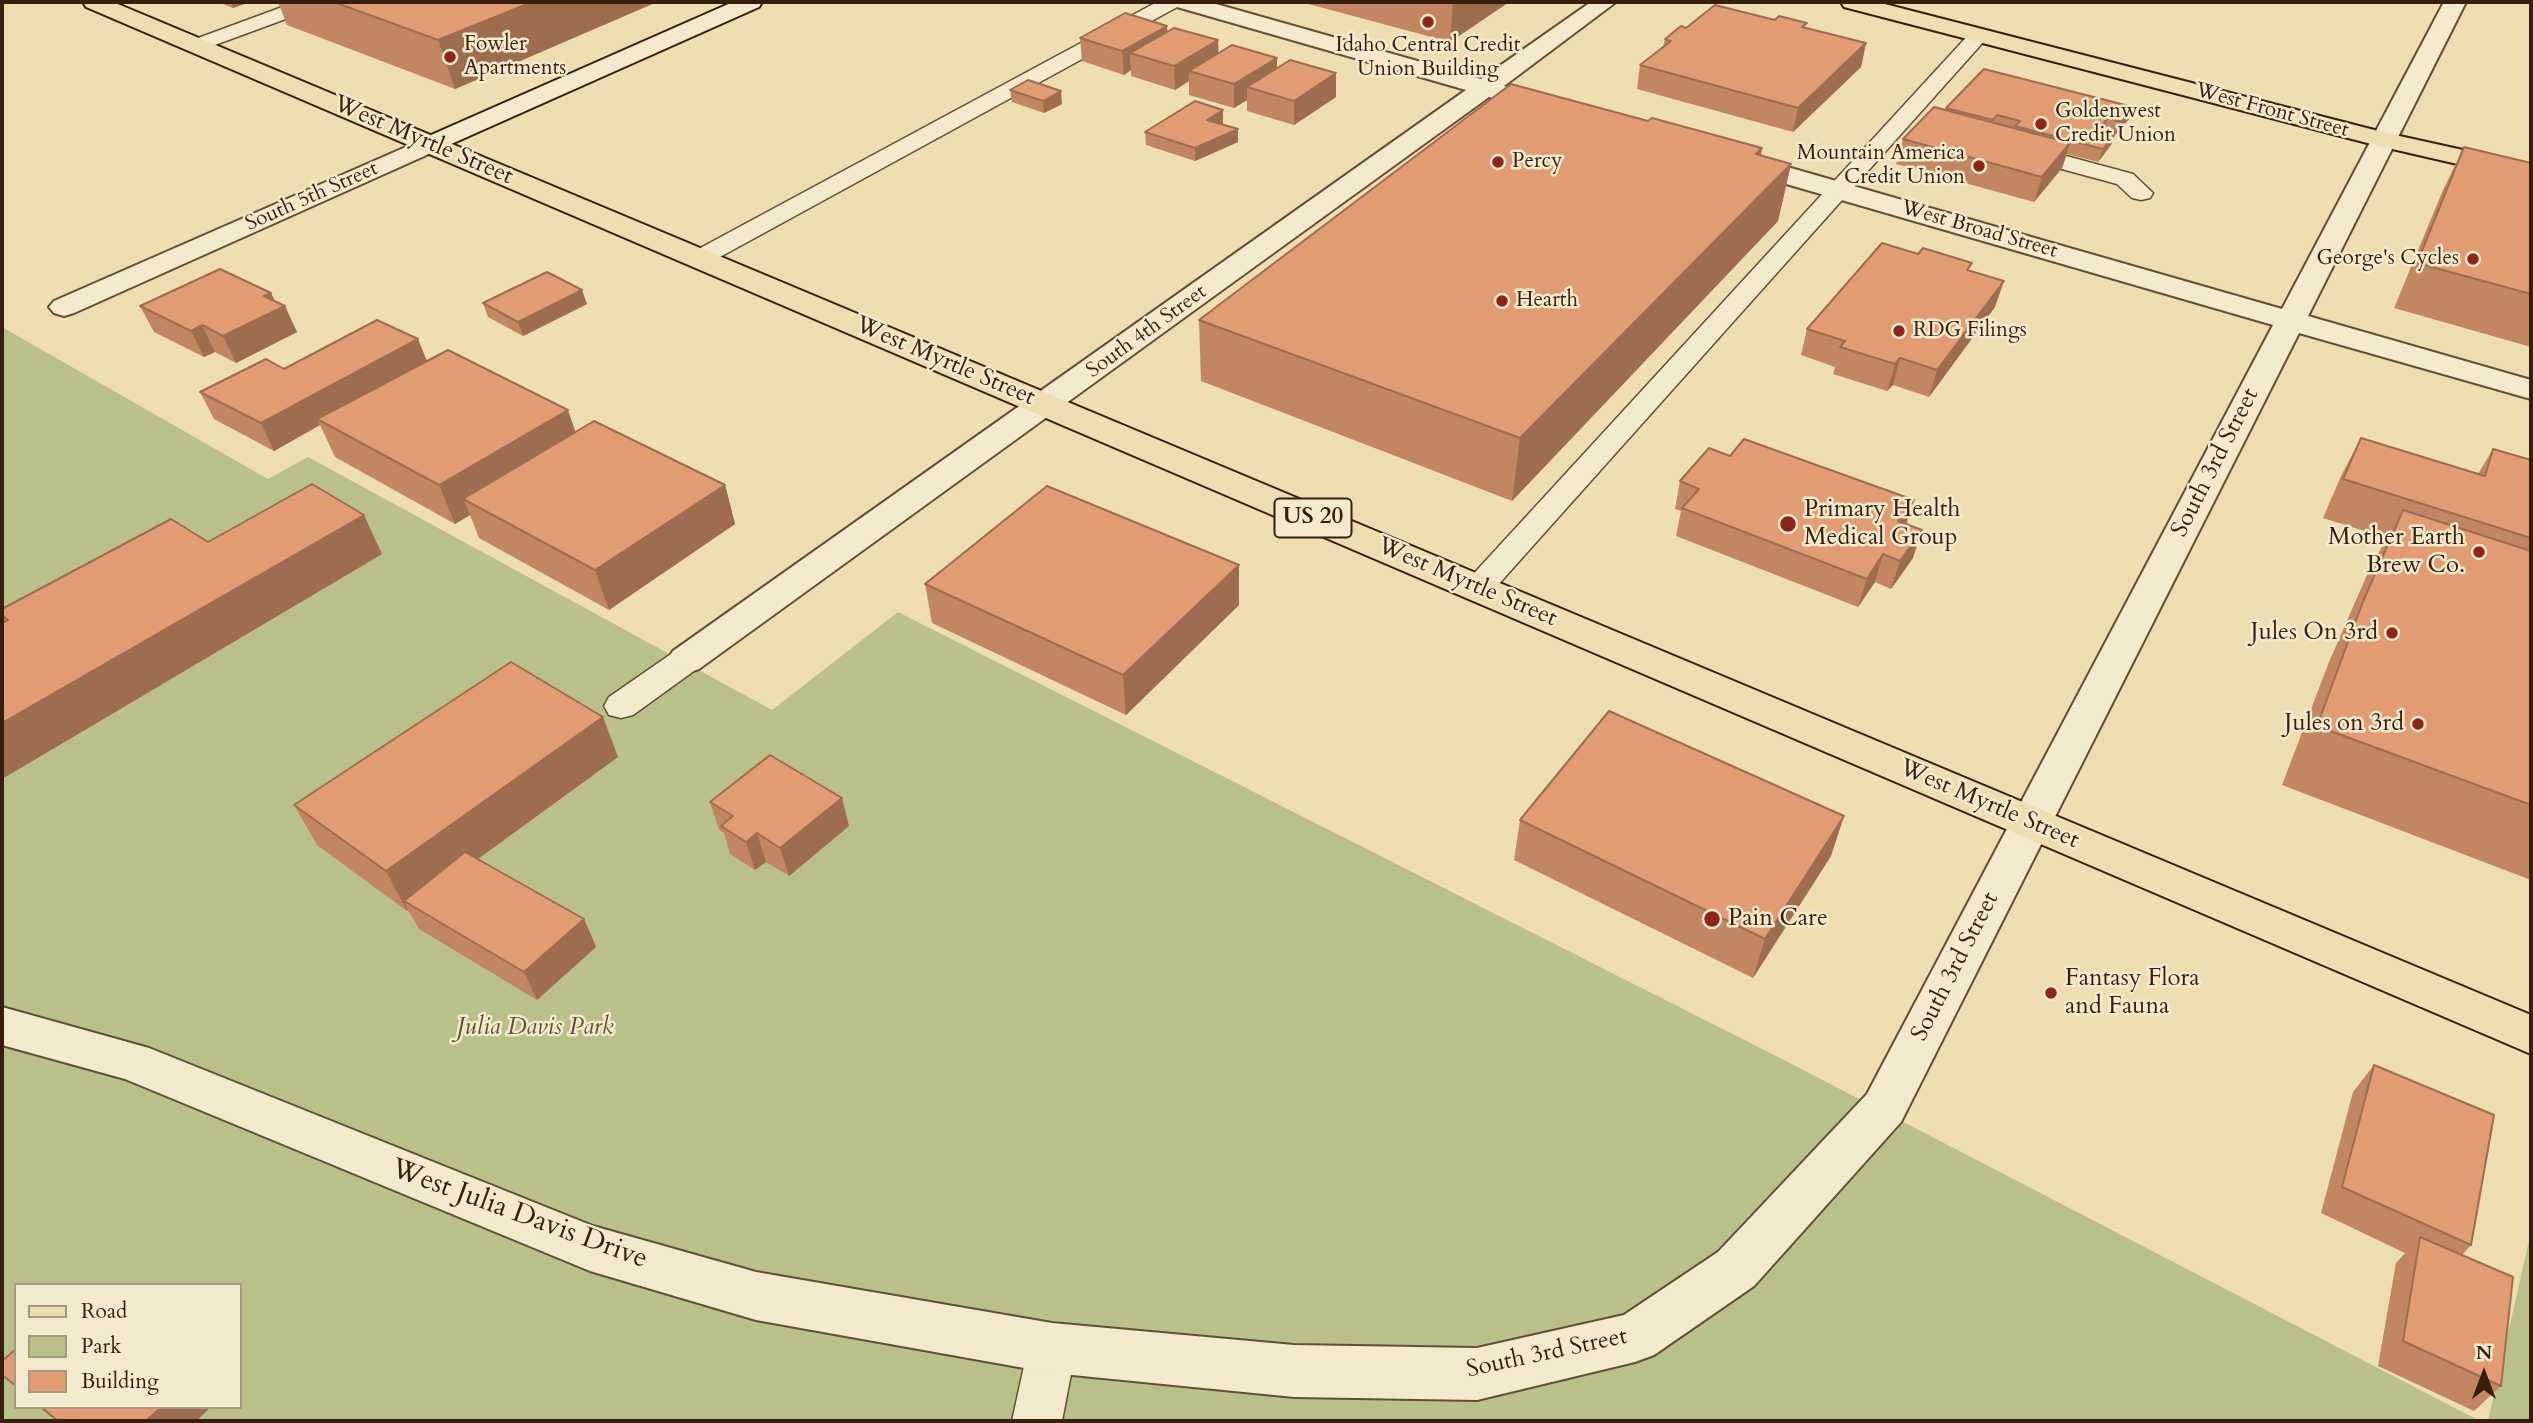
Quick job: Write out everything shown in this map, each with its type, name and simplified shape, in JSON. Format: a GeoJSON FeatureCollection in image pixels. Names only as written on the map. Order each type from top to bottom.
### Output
{"type":"FeatureCollection","features":[{"type":"Feature","properties":{"kind":"main road","name":"West Myrtle Street"},"geometry":{"type":"LineString","coordinates":[[94,2],[2531,1035]]}},
{"type":"Feature","properties":{"kind":"main road","name":"West Front Street"},"geometry":{"type":"LineString","coordinates":[[1852,2],[2384,140],[2531,173]]}},
{"type":"Feature","properties":{"kind":"street","name":"South 5th Street"},"geometry":{"type":"LineString","coordinates":[[64,307],[751,2]]}},
{"type":"Feature","properties":{"kind":"street"},"geometry":{"type":"LineString","coordinates":[[1185,2],[1575,114]]}},
{"type":"Feature","properties":{"kind":"street","name":"South 4th Street"},"geometry":{"type":"LineString","coordinates":[[686,660],[1046,405],[1605,2]]}},
{"type":"Feature","properties":{"kind":"street","name":"South 3rd Street"},"geometry":{"type":"LineString","coordinates":[[1052,1348],[1294,1371],[1477,1374],[1635,1337],[1736,1269],[1884,1108],[2455,2]]}},
{"type":"Feature","properties":{"kind":"street","name":"West Broad Street"},"geometry":{"type":"LineString","coordinates":[[1720,156],[2531,390]]}},
{"type":"Feature","properties":{"kind":"street","name":"West Julia Davis Drive"},"geometry":{"type":"LineString","coordinates":[[2,1026],[133,1062],[590,1248],[756,1296],[1052,1348]]}},
{"type":"Feature","properties":{"kind":"lane"},"geometry":{"type":"LineString","coordinates":[[197,46],[314,2]]}},
{"type":"Feature","properties":{"kind":"lane"},"geometry":{"type":"LineString","coordinates":[[700,258],[1172,2]]}},
{"type":"Feature","properties":{"kind":"lane"},"geometry":{"type":"LineString","coordinates":[[1478,588],[1979,35]]}},
{"type":"Feature","properties":{"kind":"lane"},"geometry":{"type":"LineString","coordinates":[[1903,119],[1929,126]]}},
{"type":"Feature","properties":{"kind":"lane"},"geometry":{"type":"LineString","coordinates":[[1994,144],[2125,178],[2141,193]]}},
{"type":"Feature","properties":{"kind":"lane"},"geometry":{"type":"LineString","coordinates":[[621,706],[686,660]]}},
{"type":"Feature","properties":{"kind":"lane"},"geometry":{"type":"LineString","coordinates":[[1037,1421],[1052,1348]]}},
{"type":"Feature","properties":{"kind":"green space","name":"Julia Davis Park"},"geometry":{"type":"Polygon","coordinates":[[[2,327],[268,479],[308,457],[772,710],[898,612],[1782,1059],[2480,1421],[2,1421],[2,327]]]}},
{"type":"Feature","properties":{"kind":"green space"},"geometry":{"type":"Polygon","coordinates":[[[2531,1232],[2531,1421],[2488,1421],[2531,1232]]]}},
{"type":"Feature","properties":{"kind":"building"},"geometry":{"type":"Polygon","coordinates":[[[334,2],[532,2],[438,40],[334,2]]]}},
{"type":"Feature","properties":{"kind":"building"},"geometry":{"type":"Polygon","coordinates":[[[1715,5],[1775,20],[1779,16],[1807,23],[1802,27],[1866,43],[1798,108],[1640,65],[1671,41],[1665,39],[1681,26],[1686,28],[1715,5]]]}},
{"type":"Feature","properties":{"kind":"building"},"geometry":{"type":"Polygon","coordinates":[[[1125,13],[1167,26],[1122,51],[1080,38],[1125,13]]]}},
{"type":"Feature","properties":{"kind":"building"},"geometry":{"type":"Polygon","coordinates":[[[1174,28],[1218,40],[1174,66],[1130,53],[1174,28]]]}},
{"type":"Feature","properties":{"kind":"building"},"geometry":{"type":"Polygon","coordinates":[[[1232,45],[1277,58],[1234,84],[1189,71],[1232,45]]]}},
{"type":"Feature","properties":{"kind":"building"},"geometry":{"type":"Polygon","coordinates":[[[1290,60],[1336,73],[1294,101],[1247,87],[1290,60]]]}},
{"type":"Feature","properties":{"kind":"building","name":"Goldenwest Credit Union"},"geometry":{"type":"Polygon","coordinates":[[[1984,69],[2133,107],[2121,122],[2108,118],[2099,128],[2116,132],[2103,149],[2015,126],[2020,121],[1997,115],[1993,120],[1946,108],[1984,69]]]}},
{"type":"Feature","properties":{"kind":"building"},"geometry":{"type":"Polygon","coordinates":[[[1028,80],[1061,91],[1043,101],[1010,90],[1028,80]]]}},
{"type":"Feature","properties":{"kind":"building","name":"Hearth"},"geometry":{"type":"Polygon","coordinates":[[[1511,84],[1762,148],[1756,154],[1791,164],[1520,438],[1199,320],[1511,84]]]}},
{"type":"Feature","properties":{"kind":"building"},"geometry":{"type":"Polygon","coordinates":[[[1195,101],[1223,110],[1207,120],[1238,129],[1195,148],[1145,132],[1195,101]]]}},
{"type":"Feature","properties":{"kind":"building"},"geometry":{"type":"Polygon","coordinates":[[[1934,107],[2070,143],[2042,177],[1903,139],[1934,107]]]}},
{"type":"Feature","properties":{"kind":"building"},"geometry":{"type":"Polygon","coordinates":[[[2464,147],[2531,163],[2531,294],[2417,263],[2464,147]]]}},
{"type":"Feature","properties":{"kind":"building","name":"RDG Filings"},"geometry":{"type":"Polygon","coordinates":[[[1882,243],[1918,254],[1923,248],[1972,263],[1967,270],[2004,281],[1937,370],[1900,358],[1895,364],[1840,347],[1845,341],[1807,329],[1882,243]]]}},
{"type":"Feature","properties":{"kind":"building"},"geometry":{"type":"Polygon","coordinates":[[[220,269],[271,293],[264,296],[285,306],[223,336],[202,325],[191,331],[140,306],[220,269]]]}},
{"type":"Feature","properties":{"kind":"building"},"geometry":{"type":"Polygon","coordinates":[[[547,272],[582,290],[518,322],[483,303],[547,272]]]}},
{"type":"Feature","properties":{"kind":"building"},"geometry":{"type":"Polygon","coordinates":[[[377,320],[418,339],[261,423],[200,392],[266,359],[284,369],[377,320]]]}},
{"type":"Feature","properties":{"kind":"building"},"geometry":{"type":"Polygon","coordinates":[[[448,350],[568,410],[439,485],[317,419],[448,350]]]}},
{"type":"Feature","properties":{"kind":"building"},"geometry":{"type":"Polygon","coordinates":[[[594,421],[725,485],[595,570],[463,499],[594,421]]]}},
{"type":"Feature","properties":{"kind":"building"},"geometry":{"type":"Polygon","coordinates":[[[2361,438],[2485,476],[2493,449],[2531,460],[2531,538],[2343,479],[2361,438]]]}},
{"type":"Feature","properties":{"kind":"building"},"geometry":{"type":"Polygon","coordinates":[[[1744,439],[1914,500],[1898,521],[1922,530],[1900,561],[1883,554],[1867,579],[1682,508],[1699,489],[1680,481],[1709,448],[1730,456],[1744,439]]]}},
{"type":"Feature","properties":{"kind":"building"},"geometry":{"type":"Polygon","coordinates":[[[312,484],[364,515],[2,723],[2,623],[8,620],[2,615],[2,609],[171,519],[208,542],[312,484]]]}},
{"type":"Feature","properties":{"kind":"building"},"geometry":{"type":"Polygon","coordinates":[[[1047,486],[1239,565],[1123,675],[925,584],[1047,486]]]}},
{"type":"Feature","properties":{"kind":"building","name":"Jules on 3rd"},"geometry":{"type":"Polygon","coordinates":[[[2403,510],[2531,551],[2531,805],[2317,726],[2362,604],[2403,510]]]}},
{"type":"Feature","properties":{"kind":"building"},"geometry":{"type":"Polygon","coordinates":[[[511,662],[603,717],[386,871],[294,805],[511,662]]]}},
{"type":"Feature","properties":{"kind":"building","name":"Pain Care"},"geometry":{"type":"Polygon","coordinates":[[[1609,711],[1844,816],[1765,939],[1520,820],[1609,711]]]}},
{"type":"Feature","properties":{"kind":"building"},"geometry":{"type":"Polygon","coordinates":[[[770,755],[842,798],[780,848],[757,833],[746,842],[721,826],[733,816],[710,802],[770,755]]]}},
{"type":"Feature","properties":{"kind":"building"},"geometry":{"type":"Polygon","coordinates":[[[465,852],[584,919],[524,972],[404,901],[465,852]]]}},
{"type":"Feature","properties":{"kind":"building"},"geometry":{"type":"Polygon","coordinates":[[[2374,1065],[2494,1115],[2471,1245],[2342,1187],[2374,1065]]]}},
{"type":"Feature","properties":{"kind":"building"},"geometry":{"type":"Polygon","coordinates":[[[2420,1237],[2513,1277],[2501,1386],[2403,1341],[2420,1237]]]}},
{"type":"Feature","properties":{"kind":"building"},"geometry":{"type":"Polygon","coordinates":[[[14,1351],[14,1384],[2,1375],[2,1361],[14,1351]]]}},
{"type":"Feature","properties":{"kind":"building"},"geometry":{"type":"Polygon","coordinates":[[[43,1409],[159,1409],[146,1421],[58,1421],[43,1409]]]}},
{"type":"Feature","properties":{"kind":"place","name":"Idaho Central Credit Union Building"},"geometry":{"type":"Point","coordinates":[1428,22]}},
{"type":"Feature","properties":{"kind":"place","name":"Fowler Apartments"},"geometry":{"type":"Point","coordinates":[450,57]}},
{"type":"Feature","properties":{"kind":"place","name":"Goldenwest Credit Union"},"geometry":{"type":"Point","coordinates":[2041,124]}},
{"type":"Feature","properties":{"kind":"place","name":"Percy"},"geometry":{"type":"Point","coordinates":[1498,162]}},
{"type":"Feature","properties":{"kind":"place","name":"Mountain America Credit Union"},"geometry":{"type":"Point","coordinates":[1979,166]}},
{"type":"Feature","properties":{"kind":"place","name":"George's Cycles"},"geometry":{"type":"Point","coordinates":[2473,259]}},
{"type":"Feature","properties":{"kind":"place","name":"Hearth"},"geometry":{"type":"Point","coordinates":[1502,301]}},
{"type":"Feature","properties":{"kind":"place","name":"RDG Filings"},"geometry":{"type":"Point","coordinates":[1899,331]}},
{"type":"Feature","properties":{"kind":"place","name":"Primary Health Medical Group"},"geometry":{"type":"Point","coordinates":[1788,524]}},
{"type":"Feature","properties":{"kind":"place","name":"Mother Earth Brew Co."},"geometry":{"type":"Point","coordinates":[2479,552]}},
{"type":"Feature","properties":{"kind":"place","name":"Jules On 3rd"},"geometry":{"type":"Point","coordinates":[2392,633]}},
{"type":"Feature","properties":{"kind":"place","name":"Jules on 3rd"},"geometry":{"type":"Point","coordinates":[2418,724]}},
{"type":"Feature","properties":{"kind":"place","name":"Pain Care"},"geometry":{"type":"Point","coordinates":[1712,919]}},
{"type":"Feature","properties":{"kind":"place","name":"Fantasy Flora and Fauna"},"geometry":{"type":"Point","coordinates":[2051,993]}}]}
